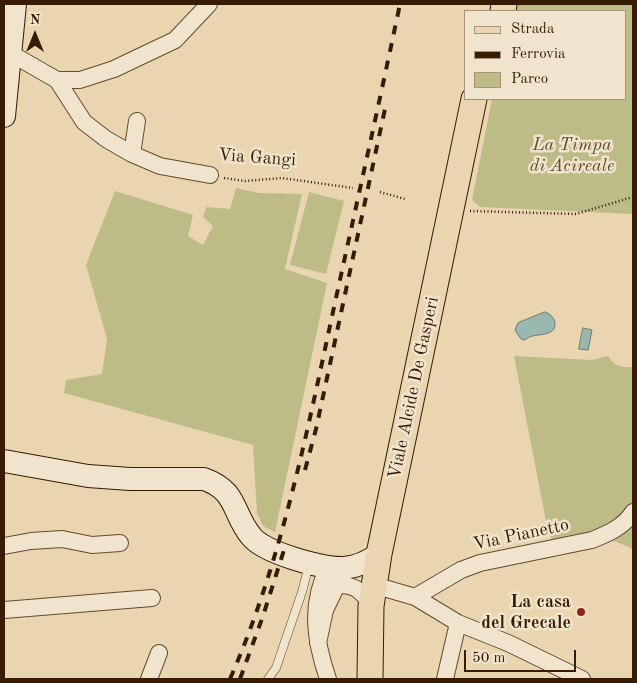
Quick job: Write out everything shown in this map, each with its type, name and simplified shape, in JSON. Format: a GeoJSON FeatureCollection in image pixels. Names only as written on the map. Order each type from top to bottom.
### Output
{"type":"FeatureCollection","features":[{"type":"Feature","properties":{"kind":"main road","name":"Viale Alcide De Gasperi"},"geometry":{"type":"LineString","coordinates":[[370,679],[380,554],[474,100]]}},
{"type":"Feature","properties":{"kind":"main road","name":"Viale Alcide De Gasperi"},"geometry":{"type":"LineString","coordinates":[[380,679],[378,597],[484,100]]}},
{"type":"Feature","properties":{"kind":"street"},"geometry":{"type":"LineString","coordinates":[[4,116],[7,52],[15,4]]}},
{"type":"Feature","properties":{"kind":"street"},"geometry":{"type":"LineString","coordinates":[[57,80],[80,80],[114,69],[175,40],[209,4]]}},
{"type":"Feature","properties":{"kind":"street","name":"Via Gangi"},"geometry":{"type":"LineString","coordinates":[[7,52],[57,80],[84,122],[106,140],[160,166],[210,175]]}},
{"type":"Feature","properties":{"kind":"street"},"geometry":{"type":"LineString","coordinates":[[132,154],[137,122]]}},
{"type":"Feature","properties":{"kind":"street"},"geometry":{"type":"LineString","coordinates":[[4,461],[88,476],[130,479],[204,479],[215,483],[227,493],[248,531],[261,545],[325,571],[347,585],[378,597],[415,597],[458,623],[508,643],[582,679]]}},
{"type":"Feature","properties":{"kind":"street","name":"Via Pianetto"},"geometry":{"type":"LineString","coordinates":[[415,597],[462,570],[480,563],[592,540],[609,533],[628,520],[633,512]]}},
{"type":"Feature","properties":{"kind":"street"},"geometry":{"type":"LineString","coordinates":[[4,546],[32,541],[62,539],[92,545],[120,543]]}},
{"type":"Feature","properties":{"kind":"street"},"geometry":{"type":"LineString","coordinates":[[325,571],[360,565],[380,554]]}},
{"type":"Feature","properties":{"kind":"street"},"geometry":{"type":"LineString","coordinates":[[325,571],[321,580],[315,614],[318,643],[328,679]]}},
{"type":"Feature","properties":{"kind":"street"},"geometry":{"type":"LineString","coordinates":[[4,610],[152,598]]}},
{"type":"Feature","properties":{"kind":"street"},"geometry":{"type":"LineString","coordinates":[[446,679],[458,623]]}},
{"type":"Feature","properties":{"kind":"street"},"geometry":{"type":"LineString","coordinates":[[452,653],[472,636],[484,633]]}},
{"type":"Feature","properties":{"kind":"street"},"geometry":{"type":"LineString","coordinates":[[149,679],[159,653]]}},
{"type":"Feature","properties":{"kind":"lane"},"geometry":{"type":"LineString","coordinates":[[268,679],[276,668],[302,592],[325,571]]}},
{"type":"Feature","properties":{"kind":"path","name":"Via Gangi"},"geometry":{"type":"LineString","coordinates":[[210,175],[245,181],[282,178],[353,188]]}},
{"type":"Feature","properties":{"kind":"path"},"geometry":{"type":"LineString","coordinates":[[380,192],[405,198]]}},
{"type":"Feature","properties":{"kind":"path"},"geometry":{"type":"LineString","coordinates":[[461,211],[576,214],[633,197]]}},
{"type":"Feature","properties":{"kind":"green space","name":"La Timpa di Acireale"},"geometry":{"type":"Polygon","coordinates":[[[516,4],[633,4],[633,214],[480,207],[472,200],[492,100],[627,100],[627,10],[515,10],[516,4]]]}},
{"type":"Feature","properties":{"kind":"green space"},"geometry":{"type":"Polygon","coordinates":[[[236,188],[259,193],[302,194],[285,269],[327,283],[275,532],[263,526],[257,513],[253,445],[64,393],[66,380],[102,374],[107,339],[86,265],[115,191],[193,215],[188,236],[203,245],[213,226],[203,217],[206,207],[230,209],[236,188]]]}},
{"type":"Feature","properties":{"kind":"green space"},"geometry":{"type":"Polygon","coordinates":[[[309,192],[344,201],[326,274],[290,265],[309,192]]]}},
{"type":"Feature","properties":{"kind":"green space"},"geometry":{"type":"Polygon","coordinates":[[[514,356],[592,360],[608,356],[619,366],[633,367],[633,505],[625,519],[554,547],[546,521],[514,356]]]}},
{"type":"Feature","properties":{"kind":"green space"},"geometry":{"type":"Polygon","coordinates":[[[633,523],[633,549],[610,539],[633,523]]]}},
{"type":"Feature","properties":{"kind":"water"},"geometry":{"type":"Polygon","coordinates":[[[545,312],[554,319],[554,329],[551,332],[532,336],[525,340],[521,339],[515,330],[518,323],[545,312]]]}},
{"type":"Feature","properties":{"kind":"water"},"geometry":{"type":"Polygon","coordinates":[[[583,328],[592,330],[588,350],[579,349],[583,328]]]}},
{"type":"Feature","properties":{"kind":"railway"},"geometry":{"type":"LineString","coordinates":[[230,679],[248,636],[290,503],[400,4]]}},
{"type":"Feature","properties":{"kind":"railway"},"geometry":{"type":"LineString","coordinates":[[305,470],[316,429],[385,109]]}},
{"type":"Feature","properties":{"kind":"railway"},"geometry":{"type":"LineString","coordinates":[[240,679],[284,550]]}},
{"type":"Feature","properties":{"kind":"place","name":"La casa del Grecale"},"geometry":{"type":"Point","coordinates":[581,612]}}]}
